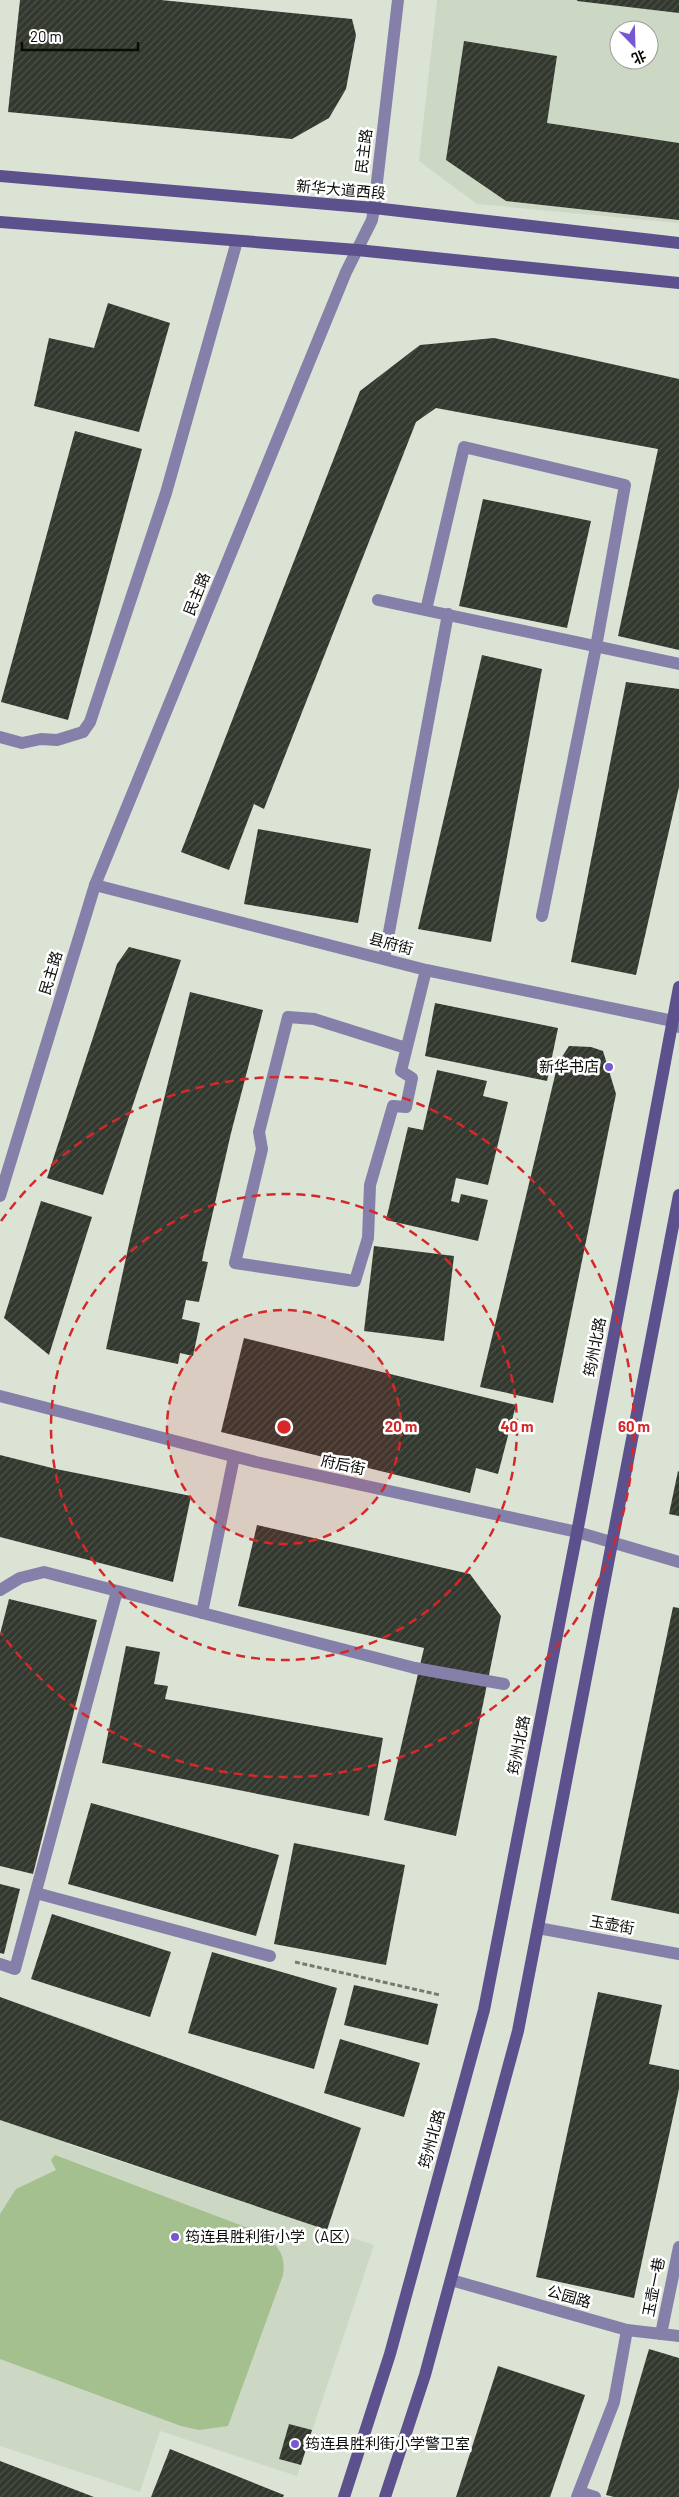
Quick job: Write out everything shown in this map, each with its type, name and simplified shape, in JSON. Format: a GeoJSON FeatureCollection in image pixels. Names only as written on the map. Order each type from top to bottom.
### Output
{"type":"FeatureCollection","features":[{"type":"Feature","properties":{"kind":"main road","name":"新华大道西段"},"geometry":{"type":"LineString","coordinates":[[0,176],[374,208],[679,243]]}},
{"type":"Feature","properties":{"kind":"main road"},"geometry":{"type":"LineString","coordinates":[[0,222],[357,250],[679,283]]}},
{"type":"Feature","properties":{"kind":"main road","name":"筠州北路"},"geometry":{"type":"LineString","coordinates":[[344,2497],[390,2354],[484,2010],[676,1024],[679,988]]}},
{"type":"Feature","properties":{"kind":"main road"},"geometry":{"type":"LineString","coordinates":[[385,2497],[426,2375],[518,2031],[614,1542],[679,1195]]}},
{"type":"Feature","properties":{"kind":"street","name":"民主路"},"geometry":{"type":"LineString","coordinates":[[0,1196],[95,885],[357,250],[372,220],[398,0]]}},
{"type":"Feature","properties":{"kind":"street"},"geometry":{"type":"LineString","coordinates":[[0,737],[22,743],[41,739],[57,740],[83,732],[90,722],[166,493],[237,241]]}},
{"type":"Feature","properties":{"kind":"street"},"geometry":{"type":"LineString","coordinates":[[426,610],[464,447],[625,485],[596,647],[542,916]]}},
{"type":"Feature","properties":{"kind":"street"},"geometry":{"type":"LineString","coordinates":[[378,600],[679,664]]}},
{"type":"Feature","properties":{"kind":"street"},"geometry":{"type":"LineString","coordinates":[[384,959],[448,614]]}},
{"type":"Feature","properties":{"kind":"street","name":"县府街"},"geometry":{"type":"LineString","coordinates":[[95,885],[426,970],[676,1024]]}},
{"type":"Feature","properties":{"kind":"street"},"geometry":{"type":"LineString","coordinates":[[406,1048],[314,1019],[288,1018],[259,1132],[262,1149],[235,1263],[355,1281],[368,1238],[370,1185],[393,1106],[406,1107],[412,1078],[401,1071],[426,970]]}},
{"type":"Feature","properties":{"kind":"street","name":"府后街"},"geometry":{"type":"LineString","coordinates":[[0,1396],[234,1457],[577,1532],[679,1562]]}},
{"type":"Feature","properties":{"kind":"street"},"geometry":{"type":"LineString","coordinates":[[202,1613],[234,1457]]}},
{"type":"Feature","properties":{"kind":"street"},"geometry":{"type":"LineString","coordinates":[[0,1590],[20,1578],[44,1572],[415,1668],[504,1684]]}},
{"type":"Feature","properties":{"kind":"street"},"geometry":{"type":"LineString","coordinates":[[0,1964],[15,1969],[117,1591]]}},
{"type":"Feature","properties":{"kind":"street"},"geometry":{"type":"LineString","coordinates":[[36,1892],[270,1956]]}},
{"type":"Feature","properties":{"kind":"street","name":"玉壶街"},"geometry":{"type":"LineString","coordinates":[[538,1928],[679,1954]]}},
{"type":"Feature","properties":{"kind":"street","name":"玉壶一巷"},"geometry":{"type":"LineString","coordinates":[[661,2334],[679,2247]]}},
{"type":"Feature","properties":{"kind":"street","name":"公园路"},"geometry":{"type":"LineString","coordinates":[[451,2280],[628,2330],[679,2336]]}},
{"type":"Feature","properties":{"kind":"street"},"geometry":{"type":"LineString","coordinates":[[595,2497],[578,2495],[614,2402],[628,2330]]}},
{"type":"Feature","properties":{"kind":"path"},"geometry":{"type":"LineString","coordinates":[[270,1956],[440,1995]]}},
{"type":"Feature","properties":{"kind":"shaded area"},"geometry":{"type":"Polygon","coordinates":[[[437,0],[679,0],[679,223],[477,204],[419,161],[437,0]]]}},
{"type":"Feature","properties":{"kind":"shaded area","name":"筠连县胜利街小学（A区）"},"geometry":{"type":"Polygon","coordinates":[[[0,1997],[106,2034],[67,2144],[374,2245],[297,2476],[160,2431],[140,2492],[0,2446],[0,1997]]]}},
{"type":"Feature","properties":{"kind":"green space"},"geometry":{"type":"Polygon","coordinates":[[[55,2155],[264,2234],[280,2252],[284,2268],[283,2275],[228,2426],[199,2430],[181,2426],[0,2359],[0,2214],[16,2189],[56,2170],[51,2160],[55,2155]]]}},
{"type":"Feature","properties":{"kind":"building"},"geometry":{"type":"Polygon","coordinates":[[[20,0],[161,0],[352,19],[356,35],[346,89],[329,118],[292,139],[8,112],[20,0]]]}},
{"type":"Feature","properties":{"kind":"building"},"geometry":{"type":"Polygon","coordinates":[[[679,0],[679,13],[577,1],[679,0]]]}},
{"type":"Feature","properties":{"kind":"building"},"geometry":{"type":"Polygon","coordinates":[[[464,41],[557,56],[547,123],[679,143],[679,220],[506,201],[446,160],[464,41]]]}},
{"type":"Feature","properties":{"kind":"building"},"geometry":{"type":"Polygon","coordinates":[[[108,303],[170,323],[139,432],[34,406],[49,338],[94,348],[108,303]]]}},
{"type":"Feature","properties":{"kind":"building"},"geometry":{"type":"Polygon","coordinates":[[[494,338],[679,379],[679,650],[618,636],[658,449],[436,408],[416,422],[264,809],[254,804],[229,870],[181,852],[360,391],[420,345],[494,338]]]}},
{"type":"Feature","properties":{"kind":"building"},"geometry":{"type":"Polygon","coordinates":[[[75,431],[142,449],[68,720],[1,702],[75,431]]]}},
{"type":"Feature","properties":{"kind":"building"},"geometry":{"type":"Polygon","coordinates":[[[483,499],[591,521],[567,628],[459,606],[483,499]]]}},
{"type":"Feature","properties":{"kind":"building"},"geometry":{"type":"Polygon","coordinates":[[[482,655],[542,669],[491,942],[418,929],[482,655]]]}},
{"type":"Feature","properties":{"kind":"building"},"geometry":{"type":"Polygon","coordinates":[[[626,682],[679,689],[679,787],[636,975],[571,962],[626,682]]]}},
{"type":"Feature","properties":{"kind":"building"},"geometry":{"type":"Polygon","coordinates":[[[258,829],[371,849],[358,923],[244,904],[258,829]]]}},
{"type":"Feature","properties":{"kind":"building"},"geometry":{"type":"Polygon","coordinates":[[[129,947],[181,960],[103,1195],[47,1178],[117,964],[129,947]]]}},
{"type":"Feature","properties":{"kind":"building"},"geometry":{"type":"Polygon","coordinates":[[[190,992],[263,1010],[231,1133],[204,1251],[202,1261],[208,1262],[199,1302],[186,1300],[182,1319],[200,1323],[193,1356],[180,1353],[178,1364],[106,1349],[131,1235],[190,992]]]}},
{"type":"Feature","properties":{"kind":"building"},"geometry":{"type":"Polygon","coordinates":[[[435,1003],[558,1028],[547,1081],[425,1056],[435,1003]]]}},
{"type":"Feature","properties":{"kind":"building"},"geometry":{"type":"Polygon","coordinates":[[[569,1046],[591,1047],[603,1051],[616,1094],[553,1403],[480,1387],[558,1063],[569,1046]]]}},
{"type":"Feature","properties":{"kind":"building"},"geometry":{"type":"Polygon","coordinates":[[[437,1070],[487,1081],[483,1096],[508,1102],[488,1185],[456,1178],[451,1201],[459,1203],[461,1194],[488,1200],[478,1241],[386,1220],[408,1127],[423,1130],[437,1070]]]}},
{"type":"Feature","properties":{"kind":"building"},"geometry":{"type":"Polygon","coordinates":[[[41,1201],[92,1217],[49,1355],[4,1318],[41,1201]]]}},
{"type":"Feature","properties":{"kind":"building"},"geometry":{"type":"Polygon","coordinates":[[[374,1246],[454,1256],[444,1341],[364,1331],[374,1246]]]}},
{"type":"Feature","properties":{"kind":"building"},"geometry":{"type":"Polygon","coordinates":[[[244,1338],[516,1405],[498,1474],[476,1468],[470,1493],[221,1432],[244,1338]]]}},
{"type":"Feature","properties":{"kind":"building"},"geometry":{"type":"Polygon","coordinates":[[[0,1455],[56,1469],[191,1496],[173,1582],[0,1537],[0,1455]]]}},
{"type":"Feature","properties":{"kind":"building"},"geometry":{"type":"Polygon","coordinates":[[[679,1472],[679,1516],[669,1514],[679,1472]]]}},
{"type":"Feature","properties":{"kind":"building"},"geometry":{"type":"Polygon","coordinates":[[[257,1525],[470,1574],[501,1616],[456,1836],[384,1820],[424,1648],[238,1606],[257,1525]]]}},
{"type":"Feature","properties":{"kind":"building"},"geometry":{"type":"Polygon","coordinates":[[[9,1599],[97,1620],[33,1874],[0,1866],[0,1634],[9,1599]]]}},
{"type":"Feature","properties":{"kind":"building"},"geometry":{"type":"Polygon","coordinates":[[[673,1607],[679,1608],[679,1914],[611,1900],[673,1607]]]}},
{"type":"Feature","properties":{"kind":"building"},"geometry":{"type":"Polygon","coordinates":[[[126,1646],[160,1652],[154,1684],[168,1686],[165,1699],[383,1738],[369,1816],[102,1763],[126,1646]]]}},
{"type":"Feature","properties":{"kind":"building"},"geometry":{"type":"Polygon","coordinates":[[[91,1803],[279,1855],[256,1936],[68,1884],[91,1803]]]}},
{"type":"Feature","properties":{"kind":"building"},"geometry":{"type":"Polygon","coordinates":[[[294,1843],[405,1865],[386,1965],[274,1944],[294,1843]]]}},
{"type":"Feature","properties":{"kind":"building"},"geometry":{"type":"Polygon","coordinates":[[[0,1884],[20,1889],[4,1954],[0,1953],[0,1884]]]}},
{"type":"Feature","properties":{"kind":"building"},"geometry":{"type":"Polygon","coordinates":[[[52,1914],[171,1952],[150,2017],[31,1979],[52,1914]]]}},
{"type":"Feature","properties":{"kind":"building"},"geometry":{"type":"Polygon","coordinates":[[[212,1952],[337,1988],[314,2069],[188,2033],[212,1952]]]}},
{"type":"Feature","properties":{"kind":"building"},"geometry":{"type":"Polygon","coordinates":[[[354,1985],[438,2004],[428,2045],[344,2025],[354,1985]]]}},
{"type":"Feature","properties":{"kind":"building"},"geometry":{"type":"Polygon","coordinates":[[[598,1992],[662,2005],[649,2064],[679,2070],[679,2089],[634,2298],[536,2277],[598,1992]]]}},
{"type":"Feature","properties":{"kind":"building"},"geometry":{"type":"Polygon","coordinates":[[[0,1997],[361,2128],[327,2230],[0,2120],[0,1997]]]}},
{"type":"Feature","properties":{"kind":"building"},"geometry":{"type":"Polygon","coordinates":[[[340,2039],[420,2063],[404,2117],[324,2093],[340,2039]]]}},
{"type":"Feature","properties":{"kind":"building"},"geometry":{"type":"Polygon","coordinates":[[[649,2349],[679,2358],[679,2497],[614,2497],[606,2495],[649,2349]]]}},
{"type":"Feature","properties":{"kind":"building"},"geometry":{"type":"Polygon","coordinates":[[[498,2366],[585,2395],[550,2497],[456,2497],[498,2366]]]}},
{"type":"Feature","properties":{"kind":"building","name":"筠连县胜利街小学警卫室"},"geometry":{"type":"Polygon","coordinates":[[[289,2424],[312,2430],[301,2465],[279,2459],[289,2424]]]}},
{"type":"Feature","properties":{"kind":"building"},"geometry":{"type":"Polygon","coordinates":[[[170,2449],[284,2495],[283,2497],[151,2497],[170,2449]]]}},
{"type":"Feature","properties":{"kind":"building"},"geometry":{"type":"Polygon","coordinates":[[[0,2461],[94,2497],[0,2497],[0,2461]]]}},
{"type":"Feature","properties":{"kind":"place","name":"新华书店"},"geometry":{"type":"Point","coordinates":[609,1067]}},
{"type":"Feature","properties":{"kind":"place","name":"筠连县胜利街小学（A区）"},"geometry":{"type":"Point","coordinates":[175,2237]}},
{"type":"Feature","properties":{"kind":"place","name":"筠连县胜利街小学警卫室"},"geometry":{"type":"Point","coordinates":[295,2444]}}]}
